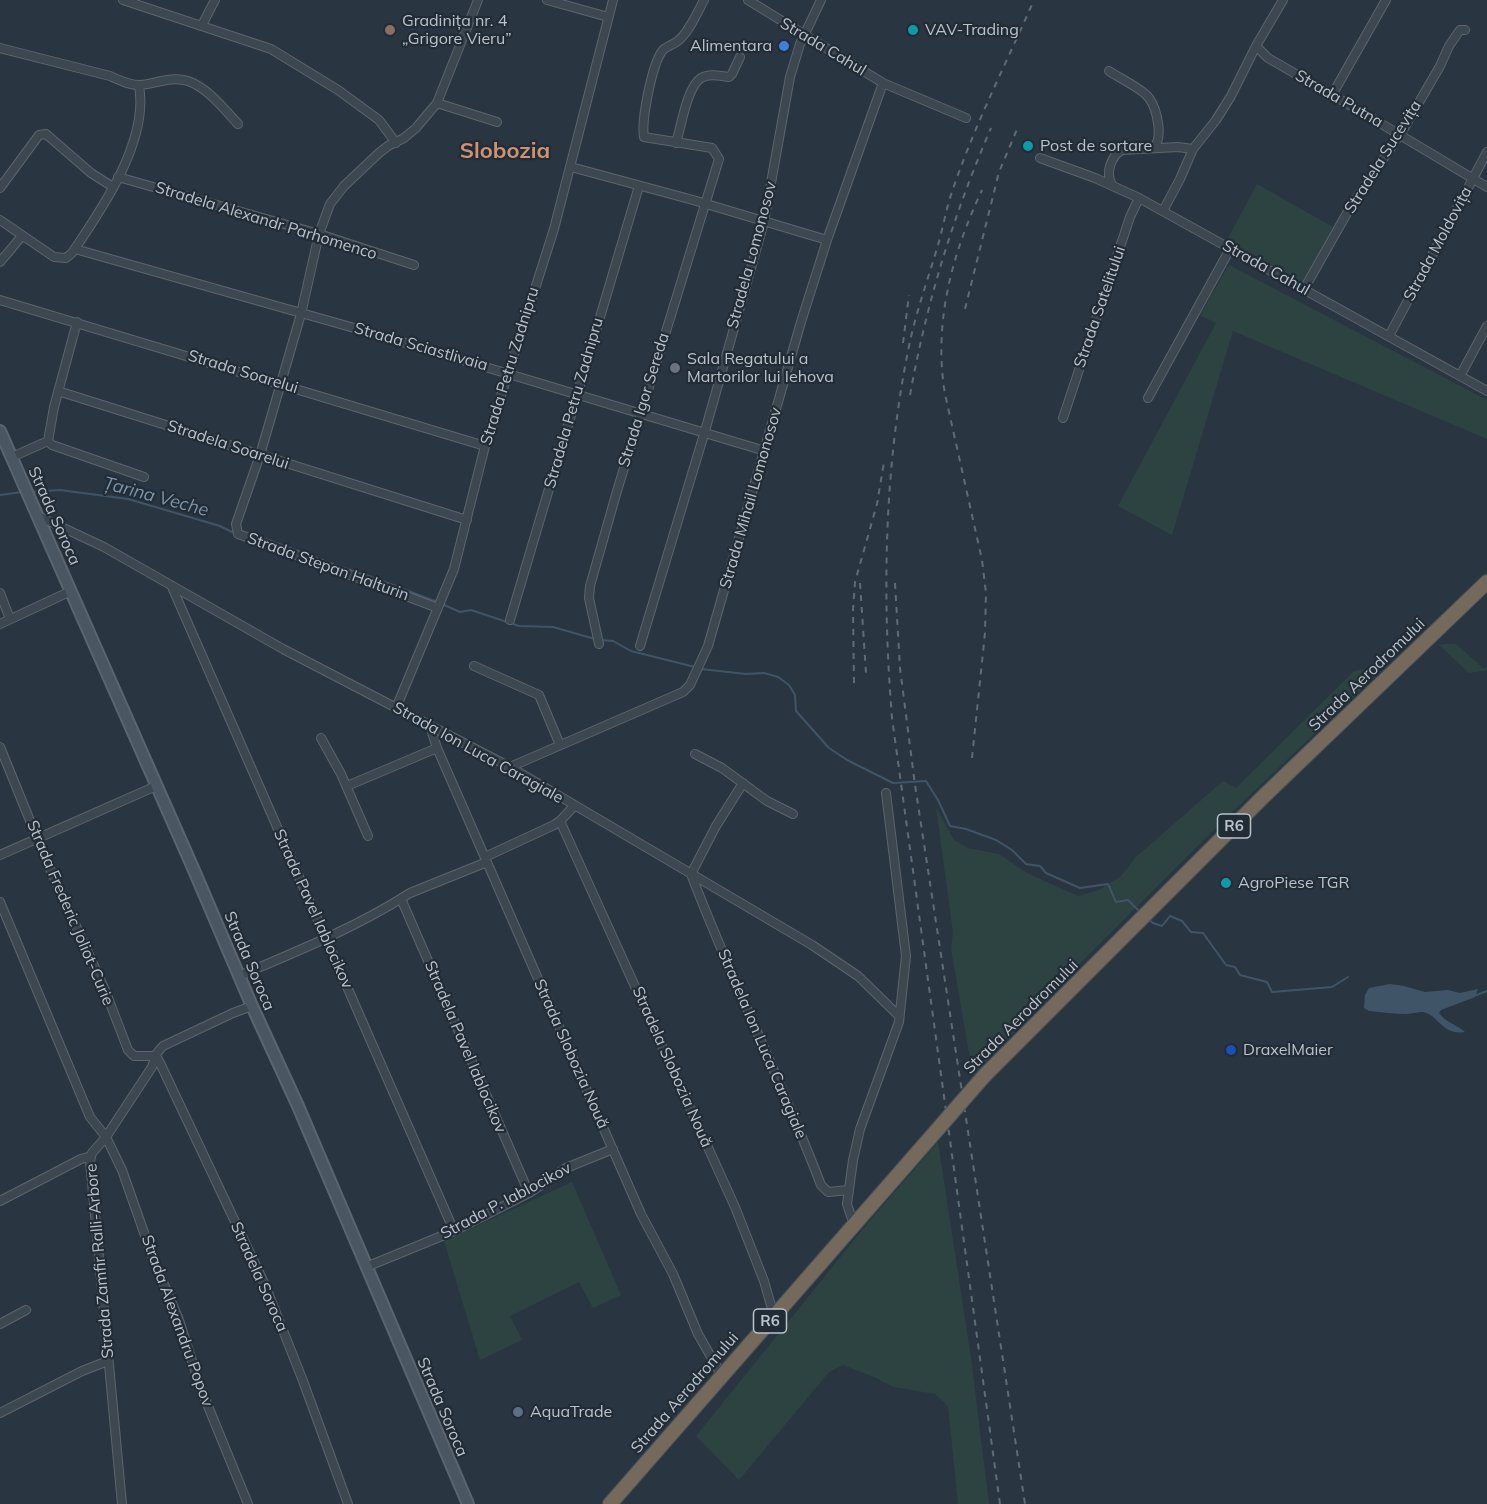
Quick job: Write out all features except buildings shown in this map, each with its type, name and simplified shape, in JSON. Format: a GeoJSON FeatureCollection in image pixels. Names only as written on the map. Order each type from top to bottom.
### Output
{"type":"FeatureCollection","features":[{"type":"Feature","properties":{"kind":"highway"},"geometry":{"type":"LineString","coordinates":[[1484,587],[1487,572]]}},
{"type":"Feature","properties":{"kind":"highway","name":"Strada Aerodromului"},"geometry":{"type":"LineString","coordinates":[[610,1504],[985,1075],[1264,796],[1484,587]]}},
{"type":"Feature","properties":{"kind":"street"},"geometry":{"type":"LineString","coordinates":[[123,0],[271,49],[349,98],[379,120],[396,143]]}},
{"type":"Feature","properties":{"kind":"street"},"geometry":{"type":"LineString","coordinates":[[202,25],[215,0]]}},
{"type":"Feature","properties":{"kind":"street"},"geometry":{"type":"LineString","coordinates":[[260,455],[301,314],[319,234],[333,198],[379,153],[416,128],[437,103],[478,0]]}},
{"type":"Feature","properties":{"kind":"street"},"geometry":{"type":"LineString","coordinates":[[547,0],[608,17]]}},
{"type":"Feature","properties":{"kind":"street","name":"Strada Petru Zadnipru"},"geometry":{"type":"LineString","coordinates":[[396,708],[454,569],[485,446],[554,229],[613,0]]}},
{"type":"Feature","properties":{"kind":"street"},"geometry":{"type":"LineString","coordinates":[[704,0],[686,33],[678,42],[665,48],[662,52],[653,74],[645,110],[644,137],[676,143],[695,83],[711,75],[729,77],[740,57]]}},
{"type":"Feature","properties":{"kind":"street","name":"Strada Cahul"},"geometry":{"type":"LineString","coordinates":[[748,0],[883,83],[966,118]]}},
{"type":"Feature","properties":{"kind":"street","name":"Stradela Lomonosov"},"geometry":{"type":"LineString","coordinates":[[640,646],[705,431],[764,222],[786,94],[796,56],[820,0]]}},
{"type":"Feature","properties":{"kind":"street"},"geometry":{"type":"LineString","coordinates":[[1163,211],[1184,172],[1193,149],[1216,120],[1240,81],[1256,46],[1283,0]]}},
{"type":"Feature","properties":{"kind":"street"},"geometry":{"type":"LineString","coordinates":[[1332,94],[1386,0]]}},
{"type":"Feature","properties":{"kind":"street","name":"Stradela Sucevița"},"geometry":{"type":"LineString","coordinates":[[1304,289],[1352,206],[1437,72],[1449,46],[1460,30],[1465,30]]}},
{"type":"Feature","properties":{"kind":"street","name":"Strada Putna"},"geometry":{"type":"LineString","coordinates":[[1256,46],[1263,56],[1487,186]]}},
{"type":"Feature","properties":{"kind":"street"},"geometry":{"type":"LineString","coordinates":[[0,48],[110,76],[139,86],[175,79],[188,81],[212,98],[238,124]]}},
{"type":"Feature","properties":{"kind":"street"},"geometry":{"type":"LineString","coordinates":[[1109,71],[1150,100],[1160,133],[1158,143],[1153,148]]}},
{"type":"Feature","properties":{"kind":"street","name":"Strada Mihail Lomonosov"},"geometry":{"type":"LineString","coordinates":[[510,767],[670,698],[683,692],[690,685],[708,646],[801,322],[827,240],[883,83]]}},
{"type":"Feature","properties":{"kind":"street"},"geometry":{"type":"LineString","coordinates":[[0,220],[59,258],[68,257],[118,177],[138,125],[142,107],[139,86]]}},
{"type":"Feature","properties":{"kind":"street"},"geometry":{"type":"LineString","coordinates":[[437,103],[497,122]]}},
{"type":"Feature","properties":{"kind":"street"},"geometry":{"type":"LineString","coordinates":[[0,188],[39,135],[43,134],[46,134],[91,173],[112,187]]}},
{"type":"Feature","properties":{"kind":"street","name":"Strada Igor Sereda"},"geometry":{"type":"LineString","coordinates":[[599,644],[590,598],[590,586],[719,159],[712,148],[676,143]]}},
{"type":"Feature","properties":{"kind":"street"},"geometry":{"type":"LineString","coordinates":[[1112,185],[1109,181],[1112,160],[1116,154],[1127,149],[1193,149]]}},
{"type":"Feature","properties":{"kind":"street","name":"Strada Moldovița"},"geometry":{"type":"LineString","coordinates":[[1389,336],[1487,152]]}},
{"type":"Feature","properties":{"kind":"street","name":"Strada Cahul"},"geometry":{"type":"LineString","coordinates":[[1040,158],[1112,185],[1139,198],[1487,391]]}},
{"type":"Feature","properties":{"kind":"street"},"geometry":{"type":"LineString","coordinates":[[571,167],[827,240]]}},
{"type":"Feature","properties":{"kind":"street","name":"Stradela Alexandr Parhomenco"},"geometry":{"type":"LineString","coordinates":[[118,177],[319,234],[414,265]]}},
{"type":"Feature","properties":{"kind":"street","name":"Stradela Petru Zadnipru"},"geometry":{"type":"LineString","coordinates":[[510,620],[639,186]]}},
{"type":"Feature","properties":{"kind":"street","name":"Strada Satelitului"},"geometry":{"type":"LineString","coordinates":[[1063,418],[1130,218],[1139,198]]}},
{"type":"Feature","properties":{"kind":"street"},"geometry":{"type":"LineString","coordinates":[[0,262],[22,236]]}},
{"type":"Feature","properties":{"kind":"street","name":"Strada Sciastlivaia"},"geometry":{"type":"LineString","coordinates":[[75,249],[507,373],[765,451]]}},
{"type":"Feature","properties":{"kind":"street"},"geometry":{"type":"LineString","coordinates":[[1148,398],[1230,249]]}},
{"type":"Feature","properties":{"kind":"street","name":"Strada Soarelui"},"geometry":{"type":"LineString","coordinates":[[0,300],[485,446]]}},
{"type":"Feature","properties":{"kind":"street"},"geometry":{"type":"LineString","coordinates":[[48,441],[50,421],[77,322]]}},
{"type":"Feature","properties":{"kind":"street"},"geometry":{"type":"LineString","coordinates":[[1460,376],[1487,326]]}},
{"type":"Feature","properties":{"kind":"street","name":"Stradela Soarelui"},"geometry":{"type":"LineString","coordinates":[[58,392],[467,520]]}},
{"type":"Feature","properties":{"kind":"street","name":"Strada Soroca"},"geometry":{"type":"LineString","coordinates":[[0,431],[32,499],[252,1006],[298,1106],[468,1504]]}},
{"type":"Feature","properties":{"kind":"street"},"geometry":{"type":"LineString","coordinates":[[12,457],[48,441]]}},
{"type":"Feature","properties":{"kind":"street"},"geometry":{"type":"LineString","coordinates":[[48,441],[52,445],[144,477]]}},
{"type":"Feature","properties":{"kind":"street","name":"Strada Stepan Halturin"},"geometry":{"type":"LineString","coordinates":[[260,455],[236,528],[242,536],[438,608]]}},
{"type":"Feature","properties":{"kind":"street","name":"Strada Ion Luca Caragiale"},"geometry":{"type":"LineString","coordinates":[[39,517],[104,547],[283,649],[510,767],[812,945],[858,976],[900,1016]]}},
{"type":"Feature","properties":{"kind":"street","name":"Strada Pavel Iablocikov"},"geometry":{"type":"LineString","coordinates":[[172,587],[454,1231]]}},
{"type":"Feature","properties":{"kind":"street"},"geometry":{"type":"LineString","coordinates":[[0,624],[71,591]]}},
{"type":"Feature","properties":{"kind":"street"},"geometry":{"type":"LineString","coordinates":[[0,593],[10,619]]}},
{"type":"Feature","properties":{"kind":"street"},"geometry":{"type":"LineString","coordinates":[[474,666],[539,694],[560,745]]}},
{"type":"Feature","properties":{"kind":"street","name":"Strada Slobozia Nouă"},"geometry":{"type":"LineString","coordinates":[[430,726],[437,748],[641,1214],[673,1274],[698,1334],[722,1376]]}},
{"type":"Feature","properties":{"kind":"street"},"geometry":{"type":"LineString","coordinates":[[321,738],[347,786],[368,836]]}},
{"type":"Feature","properties":{"kind":"street","name":"Strada Frederic Joliot-Curie"},"geometry":{"type":"LineString","coordinates":[[0,747],[105,990],[128,1050],[134,1056],[156,1056]]}},
{"type":"Feature","properties":{"kind":"street"},"geometry":{"type":"LineString","coordinates":[[347,786],[437,748]]}},
{"type":"Feature","properties":{"kind":"street"},"geometry":{"type":"LineString","coordinates":[[695,754],[722,768],[766,801],[793,814]]}},
{"type":"Feature","properties":{"kind":"street"},"geometry":{"type":"LineString","coordinates":[[691,874],[716,826],[743,783]]}},
{"type":"Feature","properties":{"kind":"street"},"geometry":{"type":"LineString","coordinates":[[0,855],[156,786]]}},
{"type":"Feature","properties":{"kind":"street"},"geometry":{"type":"LineString","coordinates":[[854,1225],[847,1204],[853,1160],[860,1129],[900,1016],[906,956],[886,793]]}},
{"type":"Feature","properties":{"kind":"street"},"geometry":{"type":"LineString","coordinates":[[239,976],[327,938],[402,901],[413,892],[486,859],[561,821],[574,806]]}},
{"type":"Feature","properties":{"kind":"street","name":"Stradela Slobozia Nouă"},"geometry":{"type":"LineString","coordinates":[[561,821],[735,1207],[764,1281],[774,1316]]}},
{"type":"Feature","properties":{"kind":"street","name":"Stradela Ion Luca Caragiale"},"geometry":{"type":"LineString","coordinates":[[691,874],[821,1185],[828,1192],[849,1190]]}},
{"type":"Feature","properties":{"kind":"street","name":"Stradela Pavel Iablocikov"},"geometry":{"type":"LineString","coordinates":[[402,901],[529,1193]]}},
{"type":"Feature","properties":{"kind":"street"},"geometry":{"type":"LineString","coordinates":[[0,902],[90,1118],[101,1134],[106,1137]]}},
{"type":"Feature","properties":{"kind":"street"},"geometry":{"type":"LineString","coordinates":[[156,1056],[166,1043],[252,1006]]}},
{"type":"Feature","properties":{"kind":"street","name":"Strada Zamfir Ralli-Arbore"},"geometry":{"type":"LineString","coordinates":[[122,1504],[91,1156],[152,1067],[156,1056]]}},
{"type":"Feature","properties":{"kind":"street","name":"Stradela Sorocа"},"geometry":{"type":"LineString","coordinates":[[156,1056],[265,1285],[348,1504]]}},
{"type":"Feature","properties":{"kind":"street","name":"Strada Alexandru Popov"},"geometry":{"type":"LineString","coordinates":[[106,1137],[122,1170],[154,1261],[179,1320],[208,1408],[248,1504]]}},
{"type":"Feature","properties":{"kind":"street","name":"Strada P. Iablocikov"},"geometry":{"type":"LineString","coordinates":[[366,1267],[454,1231],[529,1193],[566,1168],[613,1149]]}},
{"type":"Feature","properties":{"kind":"street"},"geometry":{"type":"LineString","coordinates":[[0,1201],[91,1156]]}},
{"type":"Feature","properties":{"kind":"street"},"geometry":{"type":"LineString","coordinates":[[0,1324],[26,1310]]}},
{"type":"Feature","properties":{"kind":"street"},"geometry":{"type":"LineString","coordinates":[[0,1413],[108,1360]]}},
{"type":"Feature","properties":{"kind":"green space"},"geometry":{"type":"Polygon","coordinates":[[[1257,184],[1333,227],[1302,282],[1227,240],[1257,184]]]}},
{"type":"Feature","properties":{"kind":"green space"},"geometry":{"type":"Polygon","coordinates":[[[1229,265],[1487,400],[1487,439],[1233,331],[1172,535],[1118,506],[1216,323],[1200,315],[1229,265]]]}},
{"type":"Feature","properties":{"kind":"green space"},"geometry":{"type":"Polygon","coordinates":[[[1456,644],[1484,669],[1487,666],[1487,670],[1469,673],[1439,645],[1456,644]]]}},
{"type":"Feature","properties":{"kind":"green space"},"geometry":{"type":"Polygon","coordinates":[[[1368,668],[1376,675],[1228,816],[1057,986],[973,1076],[951,949],[953,933],[936,807],[954,840],[968,848],[999,854],[1027,873],[1078,896],[1099,890],[1121,876],[1136,857],[1223,781],[1236,788],[1354,671],[1368,668]]]}},
{"type":"Feature","properties":{"kind":"green space"},"geometry":{"type":"Polygon","coordinates":[[[938,1142],[971,1358],[989,1504],[958,1504],[948,1406],[935,1394],[894,1387],[843,1365],[829,1372],[739,1480],[696,1436],[867,1224],[938,1142]]]}},
{"type":"Feature","properties":{"kind":"green space"},"geometry":{"type":"Polygon","coordinates":[[[572,1182],[621,1295],[593,1308],[579,1282],[510,1316],[522,1340],[480,1360],[444,1241],[572,1182]]]}},
{"type":"Feature","properties":{"kind":"water"},"geometry":{"type":"Polygon","coordinates":[[[1390,984],[1425,992],[1448,990],[1460,993],[1478,989],[1475,997],[1441,1010],[1439,1013],[1465,1032],[1451,1031],[1423,1012],[1398,1014],[1369,1011],[1364,1008],[1365,995],[1369,988],[1390,984]]]}},
{"type":"Feature","properties":{"kind":"waterway","name":"Țarina Veche"},"geometry":{"type":"LineString","coordinates":[[30,492],[60,490],[128,499],[220,526],[232,532]]}},
{"type":"Feature","properties":{"kind":"waterway","name":"Țarina Veche"},"geometry":{"type":"LineString","coordinates":[[0,495],[22,492]]}},
{"type":"Feature","properties":{"kind":"waterway"},"geometry":{"type":"LineString","coordinates":[[253,535],[324,561]]}},
{"type":"Feature","properties":{"kind":"waterway"},"geometry":{"type":"LineString","coordinates":[[335,565],[437,602]]}},
{"type":"Feature","properties":{"kind":"waterway"},"geometry":{"type":"LineString","coordinates":[[442,604],[460,612],[471,610],[519,626],[553,627],[595,639]]}},
{"type":"Feature","properties":{"kind":"waterway"},"geometry":{"type":"LineString","coordinates":[[601,640],[613,641],[631,651],[695,667]]}},
{"type":"Feature","properties":{"kind":"waterway"},"geometry":{"type":"LineString","coordinates":[[701,669],[746,674],[764,673],[778,677],[789,685],[795,695],[796,711],[829,748],[847,760],[893,783],[926,781],[950,826],[996,840],[1012,850],[1026,864],[1040,866],[1046,873],[1080,888],[1108,884],[1116,902],[1128,900],[1141,913]]}},
{"type":"Feature","properties":{"kind":"waterway"},"geometry":{"type":"LineString","coordinates":[[1148,919],[1162,926],[1170,916],[1182,921],[1191,932],[1203,933],[1226,965],[1235,967],[1240,975],[1267,982],[1272,992],[1332,987],[1348,977]]}},
{"type":"Feature","properties":{"kind":"waterway"},"geometry":{"type":"LineString","coordinates":[[1464,1000],[1487,991]]}},
{"type":"Feature","properties":{"kind":"railway"},"geometry":{"type":"LineString","coordinates":[[1000,1504],[892,718],[887,625],[887,531],[894,438],[915,321],[958,175],[978,124],[1034,0]]}},
{"type":"Feature","properties":{"kind":"railway"},"geometry":{"type":"LineString","coordinates":[[965,309],[999,172],[1018,127]]}},
{"type":"Feature","properties":{"kind":"railway"},"geometry":{"type":"LineString","coordinates":[[910,395],[924,326],[953,226],[991,128]]}},
{"type":"Feature","properties":{"kind":"railway"},"geometry":{"type":"LineString","coordinates":[[972,758],[985,633],[986,593],[982,560],[945,394],[942,341],[948,289],[954,264],[982,190]]}},
{"type":"Feature","properties":{"kind":"railway"},"geometry":{"type":"LineString","coordinates":[[903,343],[909,295]]}},
{"type":"Feature","properties":{"kind":"railway"},"geometry":{"type":"LineString","coordinates":[[854,683],[855,582],[877,504],[884,462]]}},
{"type":"Feature","properties":{"kind":"railway"},"geometry":{"type":"LineString","coordinates":[[860,583],[866,673]]}},
{"type":"Feature","properties":{"kind":"railway"},"geometry":{"type":"LineString","coordinates":[[895,583],[900,668],[915,785],[1025,1504]]}},
{"type":"Feature","properties":{"kind":"place","name":"Gradinița nr. 4 „Grigore Vieru”"},"geometry":{"type":"Point","coordinates":[390,30]}},
{"type":"Feature","properties":{"kind":"place","name":"VAV-Trading"},"geometry":{"type":"Point","coordinates":[913,30]}},
{"type":"Feature","properties":{"kind":"place","name":"Alimentara"},"geometry":{"type":"Point","coordinates":[784,46]}},
{"type":"Feature","properties":{"kind":"place","name":"Post de sortare"},"geometry":{"type":"Point","coordinates":[1028,146]}},
{"type":"Feature","properties":{"kind":"place","name":"Sala Regatului a Martorilor lui Iehova"},"geometry":{"type":"Point","coordinates":[675,368]}},
{"type":"Feature","properties":{"kind":"place","name":"AgroPiese TGR"},"geometry":{"type":"Point","coordinates":[1226,883]}},
{"type":"Feature","properties":{"kind":"place","name":"DraxelMaier"},"geometry":{"type":"Point","coordinates":[1231,1050]}},
{"type":"Feature","properties":{"kind":"place","name":"AquaTrade"},"geometry":{"type":"Point","coordinates":[518,1412]}},
{"type":"Feature","properties":{"kind":"district","name":"Slobozia"},"geometry":{"type":"Point","coordinates":[505,151]}}]}
